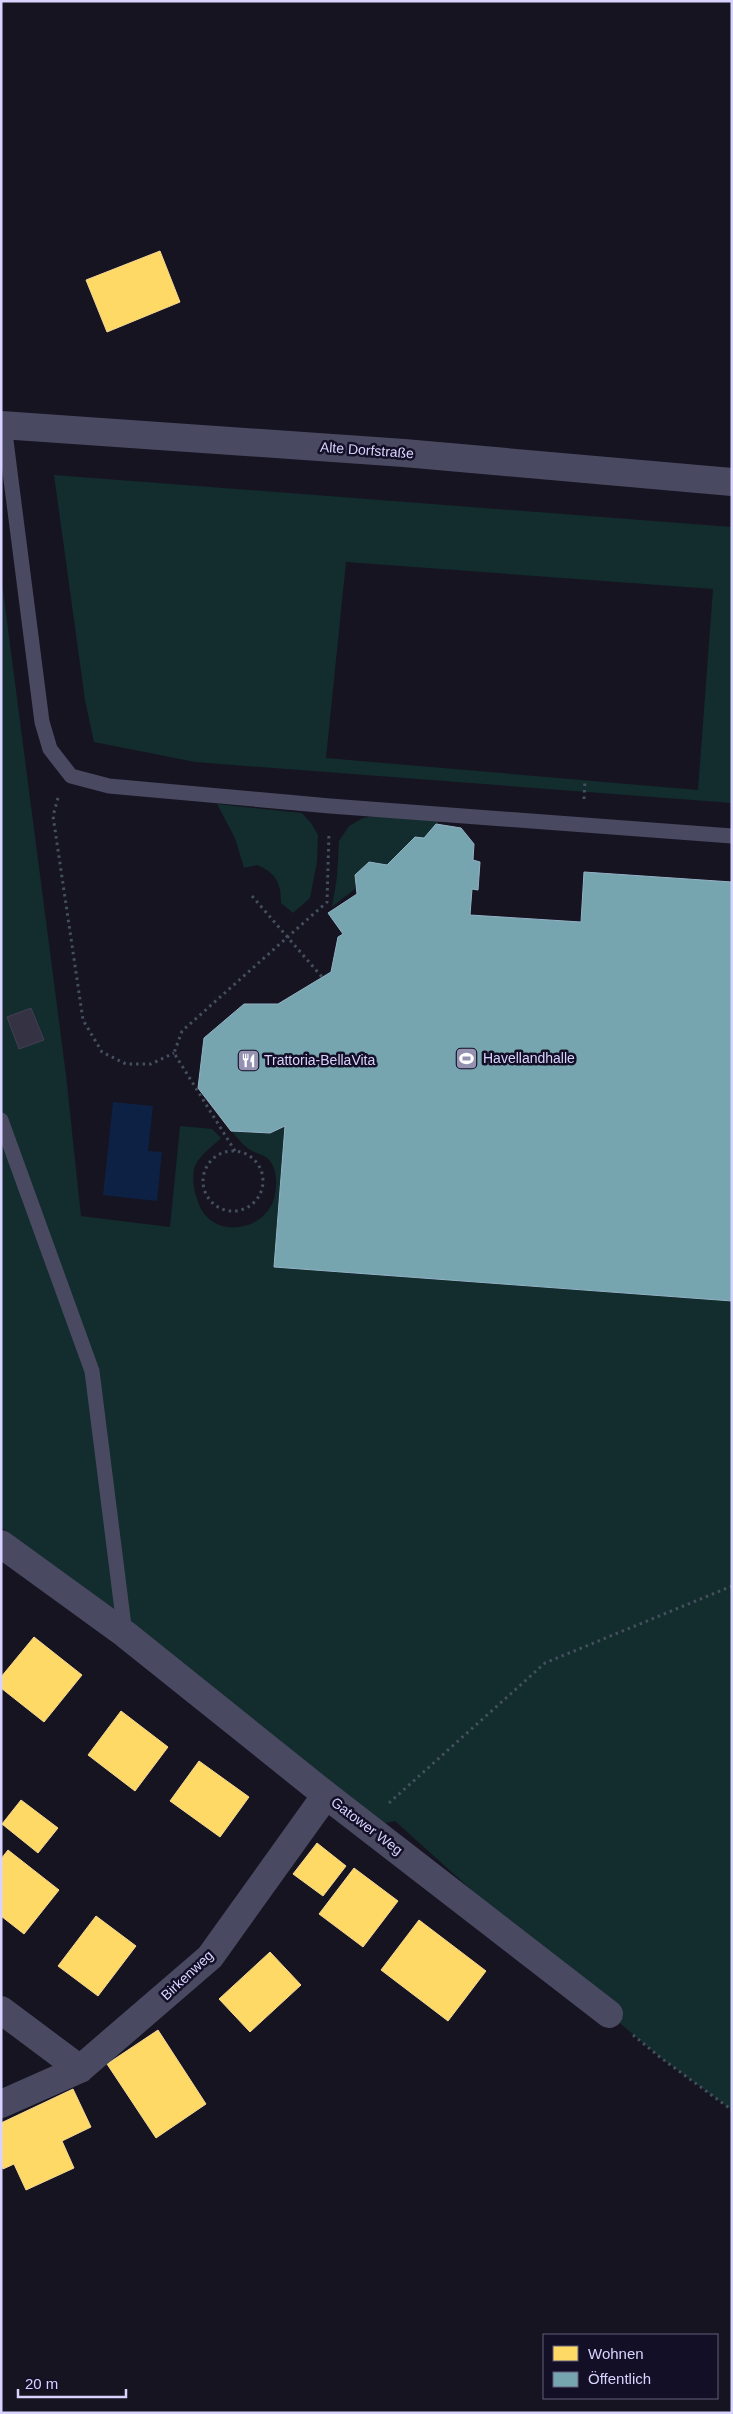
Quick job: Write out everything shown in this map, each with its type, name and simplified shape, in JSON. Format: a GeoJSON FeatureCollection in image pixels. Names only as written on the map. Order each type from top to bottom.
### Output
{"type":"FeatureCollection","features":[{"type":"Feature","properties":{"kind":"street","name":"Alte Dorfstraße"},"geometry":{"type":"LineString","coordinates":[[2,425],[404,453],[732,482]]}},
{"type":"Feature","properties":{"kind":"street","name":"Gatower Weg"},"geometry":{"type":"LineString","coordinates":[[1,1544],[125,1634],[326,1795],[608,2014]]}},
{"type":"Feature","properties":{"kind":"street","name":"Birkenweg"},"geometry":{"type":"LineString","coordinates":[[1,2104],[80,2069],[210,1956],[326,1795]]}},
{"type":"Feature","properties":{"kind":"street"},"geometry":{"type":"LineString","coordinates":[[1,2010],[80,2069]]}},
{"type":"Feature","properties":{"kind":"lane"},"geometry":{"type":"LineString","coordinates":[[2,425],[42,722],[50,749],[71,776],[109,786],[330,806],[732,836]]}},
{"type":"Feature","properties":{"kind":"lane"},"geometry":{"type":"LineString","coordinates":[[1,1120],[92,1371],[125,1634]]}},
{"type":"Feature","properties":{"kind":"path"},"geometry":{"type":"LineString","coordinates":[[71,776],[60,791],[53,816],[83,1020],[102,1052],[126,1064],[151,1064],[174,1053],[182,1031],[327,902],[330,806]]}},
{"type":"Feature","properties":{"kind":"path"},"geometry":{"type":"LineString","coordinates":[[252,896],[322,977]]}},
{"type":"Feature","properties":{"kind":"path"},"geometry":{"type":"LineString","coordinates":[[174,1053],[235,1151]]}},
{"type":"Feature","properties":{"kind":"path"},"geometry":{"type":"LineString","coordinates":[[235,1151],[243,1152],[253,1158],[261,1168],[263,1183],[260,1194],[250,1206],[235,1211],[224,1209],[214,1204],[206,1194],[204,1176],[206,1167],[219,1154],[235,1151]]}},
{"type":"Feature","properties":{"kind":"path"},"geometry":{"type":"LineString","coordinates":[[368,1827],[388,1804],[546,1663],[732,1586]]}},
{"type":"Feature","properties":{"kind":"path"},"geometry":{"type":"LineString","coordinates":[[608,2014],[661,2058],[732,2110]]}},
{"type":"Feature","properties":{"kind":"green space"},"geometry":{"type":"Polygon","coordinates":[[[54,475],[732,527],[732,803],[195,762],[94,742],[85,700],[54,475]],[[346,562],[326,758],[698,790],[713,589],[346,562]]]}},
{"type":"Feature","properties":{"kind":"green space"},"geometry":{"type":"Polygon","coordinates":[[[1,575],[66,1075],[81,1216],[170,1227],[180,1126],[212,1129],[221,1138],[202,1155],[194,1168],[194,1188],[198,1203],[206,1216],[215,1223],[225,1227],[247,1225],[257,1221],[272,1205],[276,1186],[274,1169],[269,1159],[248,1148],[231,1131],[270,1133],[285,1126],[289,1070],[732,1091],[732,2110],[661,2058],[609,2014],[395,1821],[368,1827],[137,1628],[1,1527],[1,575]]]}},
{"type":"Feature","properties":{"kind":"green space"},"geometry":{"type":"Polygon","coordinates":[[[217,804],[302,813],[311,823],[318,835],[317,862],[310,898],[293,913],[281,903],[280,890],[273,875],[257,865],[244,868],[235,838],[217,804]]]}},
{"type":"Feature","properties":{"kind":"green space"},"geometry":{"type":"Polygon","coordinates":[[[386,814],[441,820],[424,838],[415,837],[387,865],[369,862],[355,875],[355,889],[332,907],[337,877],[339,841],[349,826],[363,818],[386,814]]]}},
{"type":"Feature","properties":{"kind":"water"},"geometry":{"type":"Polygon","coordinates":[[[113,1102],[153,1106],[148,1151],[162,1152],[157,1201],[103,1195],[113,1102]]]}},
{"type":"Feature","properties":{"kind":"building: Wohnen"},"geometry":{"type":"Polygon","coordinates":[[[160,251],[180,302],[107,332],[86,280],[160,251]]]}},
{"type":"Feature","properties":{"kind":"building: Wohnen"},"geometry":{"type":"Polygon","coordinates":[[[34,1637],[82,1675],[44,1722],[1,1688],[1,1677],[34,1637]]]}},
{"type":"Feature","properties":{"kind":"building: Wohnen"},"geometry":{"type":"Polygon","coordinates":[[[121,1711],[168,1747],[135,1791],[88,1755],[121,1711]]]}},
{"type":"Feature","properties":{"kind":"building: Wohnen"},"geometry":{"type":"Polygon","coordinates":[[[199,1761],[249,1797],[220,1837],[170,1801],[199,1761]]]}},
{"type":"Feature","properties":{"kind":"building: Wohnen"},"geometry":{"type":"Polygon","coordinates":[[[21,1800],[58,1828],[38,1853],[2,1824],[21,1800]]]}},
{"type":"Feature","properties":{"kind":"building: Wohnen"},"geometry":{"type":"Polygon","coordinates":[[[317,1843],[346,1866],[323,1896],[293,1874],[317,1843]]]}},
{"type":"Feature","properties":{"kind":"building: Wohnen"},"geometry":{"type":"Polygon","coordinates":[[[8,1850],[59,1890],[24,1934],[1,1916],[1,1859],[8,1850]]]}},
{"type":"Feature","properties":{"kind":"building: Wohnen"},"geometry":{"type":"Polygon","coordinates":[[[354,1868],[398,1901],[363,1947],[319,1914],[354,1868]]]}},
{"type":"Feature","properties":{"kind":"building: Wohnen"},"geometry":{"type":"Polygon","coordinates":[[[96,1916],[136,1946],[98,1996],[58,1966],[96,1916]]]}},
{"type":"Feature","properties":{"kind":"building: Wohnen"},"geometry":{"type":"Polygon","coordinates":[[[419,1920],[486,1971],[448,2021],[381,1970],[419,1920]]]}},
{"type":"Feature","properties":{"kind":"building: Wohnen"},"geometry":{"type":"Polygon","coordinates":[[[270,1952],[301,1985],[250,2032],[219,1999],[270,1952]]]}},
{"type":"Feature","properties":{"kind":"building: Wohnen"},"geometry":{"type":"Polygon","coordinates":[[[158,2030],[206,2104],[156,2138],[107,2064],[158,2030]]]}},
{"type":"Feature","properties":{"kind":"building: Wohnen"},"geometry":{"type":"Polygon","coordinates":[[[73,2089],[91,2127],[62,2141],[74,2168],[26,2190],[14,2164],[3,2169],[1,2165],[1,2123],[73,2089]]]}},
{"type":"Feature","properties":{"kind":"building: Öffentlich","name":"Havellandhalle"},"geometry":{"type":"Polygon","coordinates":[[[436,824],[461,828],[474,844],[473,860],[480,862],[478,890],[472,889],[470,915],[581,922],[584,872],[732,882],[732,1301],[274,1267],[285,1126],[270,1133],[231,1131],[198,1088],[204,1038],[244,1004],[278,1004],[331,972],[338,937],[343,934],[328,913],[357,894],[355,875],[369,862],[387,865],[415,837],[424,838],[436,824]]]}},
{"type":"Feature","properties":{"kind":"building: Sonstige"},"geometry":{"type":"Polygon","coordinates":[[[31,1008],[44,1040],[19,1049],[7,1017],[31,1008]]]}},
{"type":"Feature","properties":{"kind":"place","name":"Havellandhalle"},"geometry":{"type":"Point","coordinates":[467,1058]}},
{"type":"Feature","properties":{"kind":"place","name":"Trattoria-BellaVita"},"geometry":{"type":"Point","coordinates":[248,1060]}}]}
